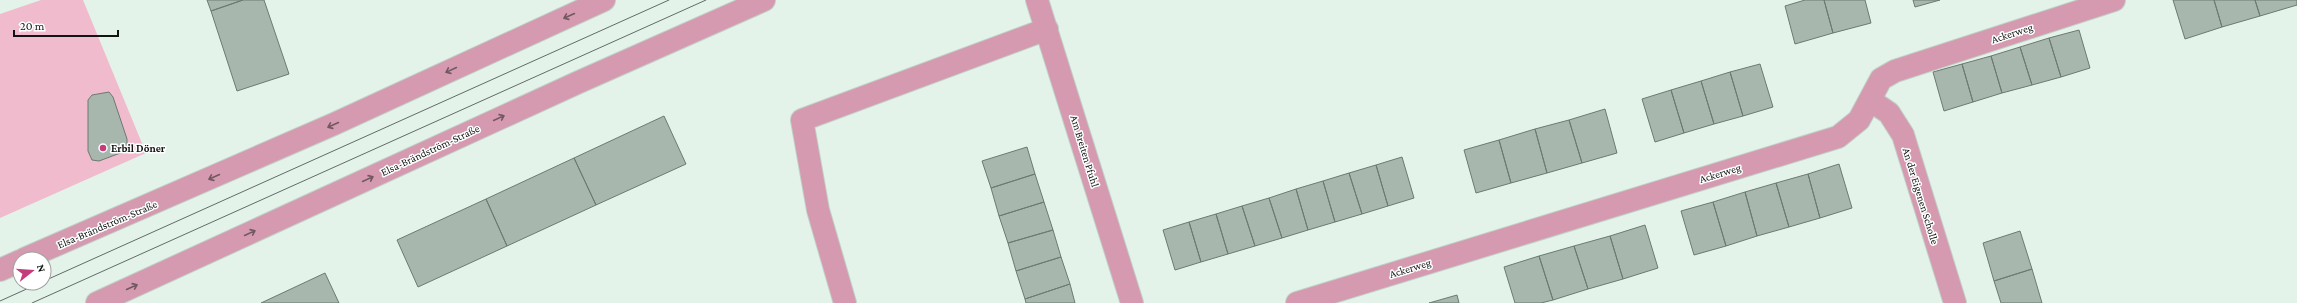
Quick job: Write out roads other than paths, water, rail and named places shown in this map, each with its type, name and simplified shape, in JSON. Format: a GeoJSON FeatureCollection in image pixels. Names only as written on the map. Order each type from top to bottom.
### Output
{"type":"FeatureCollection","features":[{"type":"Feature","properties":{"kind":"street","name":"Elsa-Brändström-Straße"},"geometry":{"type":"LineString","coordinates":[[42,251],[327,127],[604,0]]}},
{"type":"Feature","properties":{"kind":"street","name":"Elsa-Brändström-Straße"},"geometry":{"type":"LineString","coordinates":[[97,303],[572,85],[764,0]]}},
{"type":"Feature","properties":{"kind":"street","name":"Am Breiten Pfuhl"},"geometry":{"type":"LineString","coordinates":[[1037,0],[1132,303]]}},
{"type":"Feature","properties":{"kind":"street","name":"Ackerweg"},"geometry":{"type":"LineString","coordinates":[[1296,303],[1838,137],[1859,120],[1881,79],[1895,71],[2114,0]]}},
{"type":"Feature","properties":{"kind":"street"},"geometry":{"type":"LineString","coordinates":[[845,303],[818,210],[802,120],[1047,29]]}},
{"type":"Feature","properties":{"kind":"street","name":"An der Eigenen Scholle"},"geometry":{"type":"LineString","coordinates":[[1870,100],[1889,113],[1903,135],[1955,303]]}},
{"type":"Feature","properties":{"kind":"street"},"geometry":{"type":"LineString","coordinates":[[0,270],[12,265]]}},
{"type":"Feature","properties":{"kind":"tram line"},"geometry":{"type":"LineString","coordinates":[[52,277],[669,0]]}},
{"type":"Feature","properties":{"kind":"tram line"},"geometry":{"type":"LineString","coordinates":[[32,303],[706,0]]}},
{"type":"Feature","properties":{"kind":"tram line"},"geometry":{"type":"LineString","coordinates":[[0,301],[22,291]]}},
{"type":"Feature","properties":{"kind":"place","name":"Erbil Döner"},"geometry":{"type":"Point","coordinates":[103,148]}}]}
